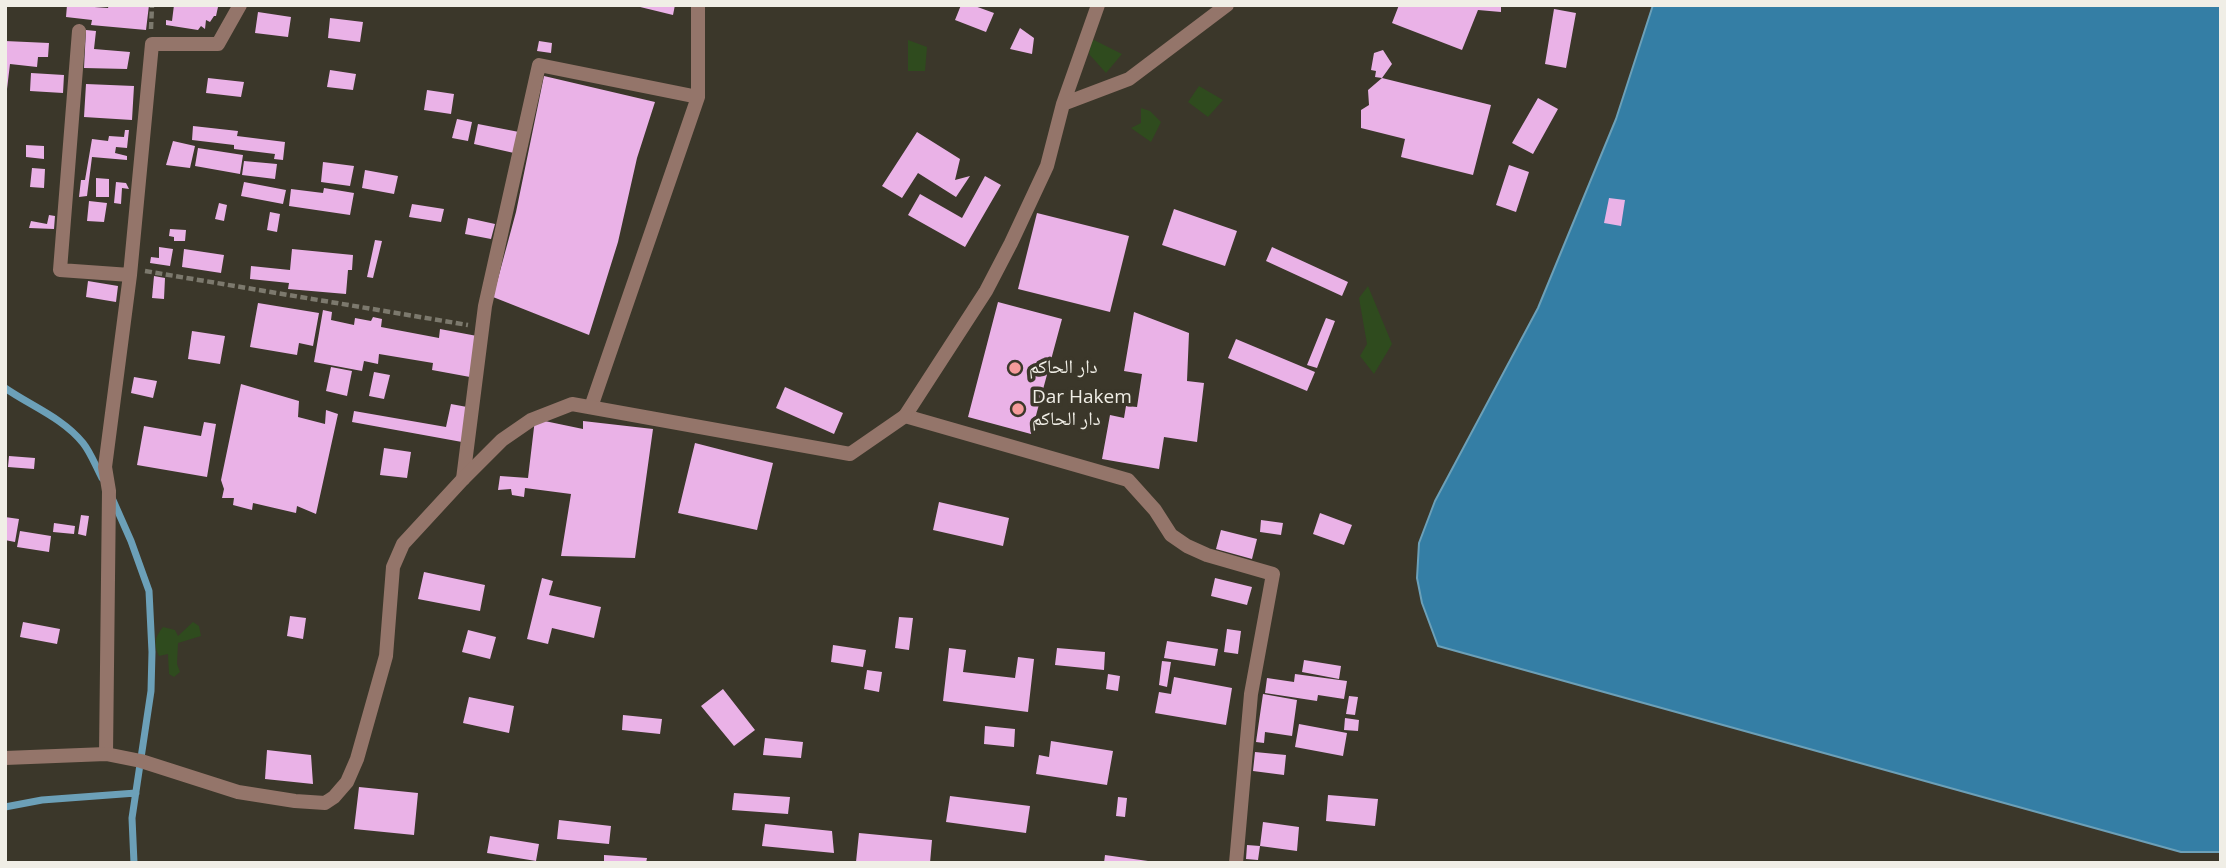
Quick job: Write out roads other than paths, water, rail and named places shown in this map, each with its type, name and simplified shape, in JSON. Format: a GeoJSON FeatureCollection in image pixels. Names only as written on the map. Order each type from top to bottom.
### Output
{"type":"FeatureCollection","features":[{"type":"Feature","properties":{"kind":"street"},"geometry":{"type":"LineString","coordinates":[[106,754],[109,491],[105,467],[131,272],[152,44],[218,44],[240,5]]}},
{"type":"Feature","properties":{"kind":"street"},"geometry":{"type":"LineString","coordinates":[[591,407],[698,97],[698,5]]}},
{"type":"Feature","properties":{"kind":"street"},"geometry":{"type":"LineString","coordinates":[[5,758],[106,754],[141,761],[238,792],[325,803],[347,782],[357,759],[386,656],[393,567],[407,538],[502,440],[531,419],[572,404],[850,454],[905,416],[985,291],[1048,166],[1063,104],[1098,5]]}},
{"type":"Feature","properties":{"kind":"street"},"geometry":{"type":"LineString","coordinates":[[1063,104],[1129,79],[1227,5]]}},
{"type":"Feature","properties":{"kind":"street"},"geometry":{"type":"LineString","coordinates":[[79,31],[60,270],[131,272]]}},
{"type":"Feature","properties":{"kind":"street"},"geometry":{"type":"LineString","coordinates":[[463,479],[485,306],[539,65],[698,97]]}},
{"type":"Feature","properties":{"kind":"street"},"geometry":{"type":"LineString","coordinates":[[905,416],[1128,480],[1155,510],[1171,536],[1186,546],[1273,574],[1251,694],[1236,863]]}},
{"type":"Feature","properties":{"kind":"water"},"geometry":{"type":"Polygon","coordinates":[[[1653,5],[2221,5],[2221,852],[2181,852],[1438,646],[1422,603],[1417,578],[1419,543],[1435,501],[1538,308],[1616,119],[1653,5]]]}},
{"type":"Feature","properties":{"kind":"waterway"},"geometry":{"type":"LineString","coordinates":[[5,388],[56,419],[75,434],[88,451],[102,478]]}},
{"type":"Feature","properties":{"kind":"waterway"},"geometry":{"type":"LineString","coordinates":[[112,498],[149,591],[151,691],[132,818],[134,863]]}},
{"type":"Feature","properties":{"kind":"waterway"},"geometry":{"type":"LineString","coordinates":[[5,807],[42,800],[136,793]]}},
{"type":"Feature","properties":{"kind":"place","name":"دار الحاكم"},"geometry":{"type":"Point","coordinates":[1015,368]}},
{"type":"Feature","properties":{"kind":"place","name":"Dar Hakem دار الحاكم"},"geometry":{"type":"Point","coordinates":[1018,409]}}]}
